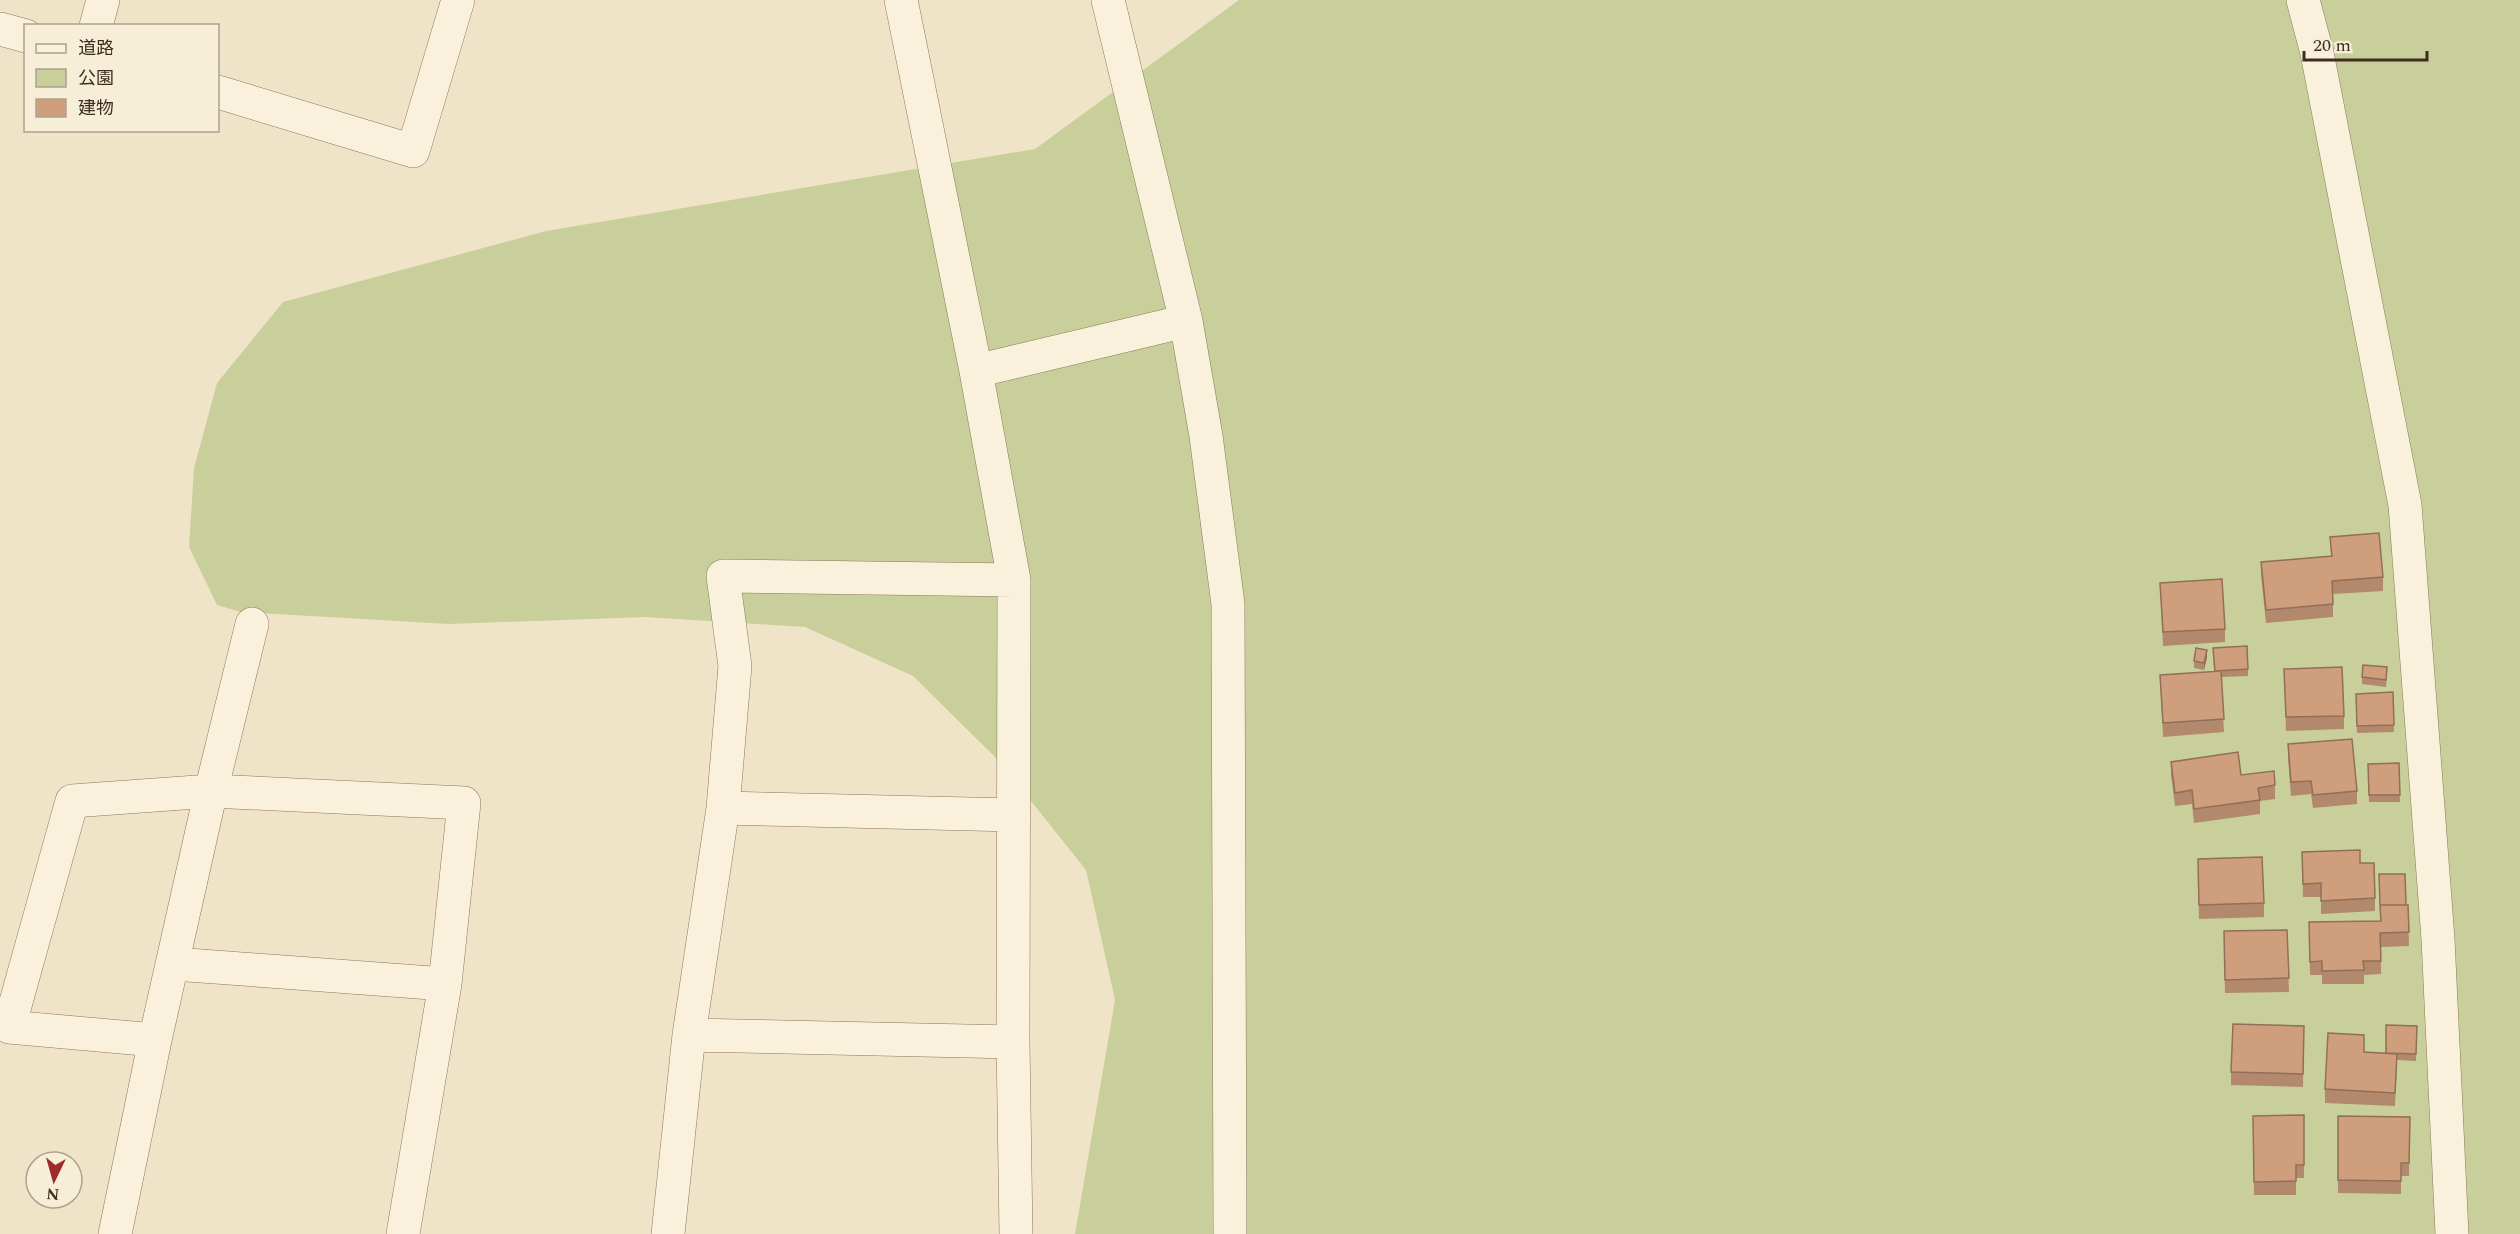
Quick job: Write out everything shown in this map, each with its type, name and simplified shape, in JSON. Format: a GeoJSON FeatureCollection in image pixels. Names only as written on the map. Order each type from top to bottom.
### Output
{"type":"FeatureCollection","features":[{"type":"Feature","properties":{"kind":"street"},"geometry":{"type":"LineString","coordinates":[[97,24],[103,0]]}},
{"type":"Feature","properties":{"kind":"street"},"geometry":{"type":"LineString","coordinates":[[219,92],[413,151],[458,0]]}},
{"type":"Feature","properties":{"kind":"street"},"geometry":{"type":"LineString","coordinates":[[901,0],[976,371],[1014,580],[1013,1042],[1016,1234]]}},
{"type":"Feature","properties":{"kind":"street"},"geometry":{"type":"LineString","coordinates":[[1108,0],[1186,321],[1206,436],[1228,604],[1230,1234]]}},
{"type":"Feature","properties":{"kind":"street"},"geometry":{"type":"LineString","coordinates":[[2303,0],[2317,53],[2406,505],[2438,939],[2452,1234]]}},
{"type":"Feature","properties":{"kind":"street"},"geometry":{"type":"LineString","coordinates":[[0,29],[24,35]]}},
{"type":"Feature","properties":{"kind":"street"},"geometry":{"type":"LineString","coordinates":[[976,371],[1186,321]]}},
{"type":"Feature","properties":{"kind":"street"},"geometry":{"type":"LineString","coordinates":[[668,1234],[689,1035],[723,808],[735,666],[723,576],[1014,580]]}},
{"type":"Feature","properties":{"kind":"street"},"geometry":{"type":"LineString","coordinates":[[115,1234],[155,1040],[211,791],[252,624]]}},
{"type":"Feature","properties":{"kind":"street"},"geometry":{"type":"LineString","coordinates":[[155,1040],[9,1027],[72,801],[211,791],[464,803],[445,984],[403,1234]]}},
{"type":"Feature","properties":{"kind":"street"},"geometry":{"type":"LineString","coordinates":[[723,808],[1013,815]]}},
{"type":"Feature","properties":{"kind":"street"},"geometry":{"type":"LineString","coordinates":[[174,963],[445,984]]}},
{"type":"Feature","properties":{"kind":"street"},"geometry":{"type":"LineString","coordinates":[[689,1035],[1013,1042]]}},
{"type":"Feature","properties":{"kind":"green space"},"geometry":{"type":"Polygon","coordinates":[[[1239,0],[2520,0],[2520,1234],[1075,1234],[1115,1000],[1086,870],[999,761],[913,676],[805,627],[646,617],[449,624],[241,612],[217,605],[189,547],[194,468],[217,383],[283,302],[546,231],[1035,149],[1239,0]]]}},
{"type":"Feature","properties":{"kind":"building"},"geometry":{"type":"Polygon","coordinates":[[[2379,533],[2383,577],[2332,581],[2333,604],[2266,610],[2261,562],[2332,556],[2330,537],[2379,533]]]}},
{"type":"Feature","properties":{"kind":"building"},"geometry":{"type":"Polygon","coordinates":[[[2222,579],[2225,629],[2163,632],[2160,583],[2222,579]]]}},
{"type":"Feature","properties":{"kind":"building"},"geometry":{"type":"Polygon","coordinates":[[[2247,646],[2248,669],[2215,671],[2213,648],[2247,646]]]}},
{"type":"Feature","properties":{"kind":"building"},"geometry":{"type":"Polygon","coordinates":[[[2196,648],[2207,650],[2204,663],[2194,661],[2196,648]]]}},
{"type":"Feature","properties":{"kind":"building"},"geometry":{"type":"Polygon","coordinates":[[[2363,665],[2387,667],[2386,680],[2362,677],[2363,665]]]}},
{"type":"Feature","properties":{"kind":"building"},"geometry":{"type":"Polygon","coordinates":[[[2342,667],[2344,716],[2286,717],[2284,669],[2342,667]]]}},
{"type":"Feature","properties":{"kind":"building"},"geometry":{"type":"Polygon","coordinates":[[[2221,671],[2224,719],[2163,723],[2160,675],[2221,671]]]}},
{"type":"Feature","properties":{"kind":"building"},"geometry":{"type":"Polygon","coordinates":[[[2393,692],[2394,725],[2357,726],[2356,694],[2393,692]]]}},
{"type":"Feature","properties":{"kind":"building"},"geometry":{"type":"Polygon","coordinates":[[[2352,739],[2357,791],[2313,795],[2311,781],[2291,782],[2288,744],[2352,739]]]}},
{"type":"Feature","properties":{"kind":"building"},"geometry":{"type":"Polygon","coordinates":[[[2238,752],[2241,775],[2274,771],[2275,785],[2258,788],[2260,800],[2194,809],[2192,790],[2175,793],[2171,762],[2238,752]]]}},
{"type":"Feature","properties":{"kind":"building"},"geometry":{"type":"Polygon","coordinates":[[[2399,763],[2400,795],[2369,795],[2368,764],[2399,763]]]}},
{"type":"Feature","properties":{"kind":"building"},"geometry":{"type":"Polygon","coordinates":[[[2360,850],[2360,863],[2374,863],[2375,898],[2321,901],[2321,883],[2303,884],[2302,852],[2360,850]]]}},
{"type":"Feature","properties":{"kind":"building"},"geometry":{"type":"Polygon","coordinates":[[[2262,857],[2264,903],[2199,905],[2198,859],[2262,857]]]}},
{"type":"Feature","properties":{"kind":"building"},"geometry":{"type":"Polygon","coordinates":[[[2379,874],[2405,874],[2406,905],[2380,905],[2379,874]]]}},
{"type":"Feature","properties":{"kind":"building"},"geometry":{"type":"Polygon","coordinates":[[[2380,905],[2408,905],[2409,932],[2380,933],[2381,961],[2363,961],[2364,970],[2322,971],[2322,961],[2310,962],[2309,922],[2381,921],[2380,905]]]}},
{"type":"Feature","properties":{"kind":"building"},"geometry":{"type":"Polygon","coordinates":[[[2287,930],[2289,978],[2225,980],[2224,931],[2287,930]]]}},
{"type":"Feature","properties":{"kind":"building"},"geometry":{"type":"Polygon","coordinates":[[[2233,1024],[2304,1026],[2303,1074],[2231,1072],[2233,1024]]]}},
{"type":"Feature","properties":{"kind":"building"},"geometry":{"type":"Polygon","coordinates":[[[2386,1025],[2417,1026],[2416,1054],[2386,1053],[2386,1025]]]}},
{"type":"Feature","properties":{"kind":"building"},"geometry":{"type":"Polygon","coordinates":[[[2328,1033],[2364,1035],[2364,1052],[2397,1054],[2395,1093],[2325,1089],[2328,1033]]]}},
{"type":"Feature","properties":{"kind":"building"},"geometry":{"type":"Polygon","coordinates":[[[2304,1115],[2304,1165],[2296,1165],[2296,1181],[2254,1182],[2253,1116],[2304,1115]]]}},
{"type":"Feature","properties":{"kind":"building"},"geometry":{"type":"Polygon","coordinates":[[[2338,1116],[2410,1117],[2409,1163],[2401,1163],[2401,1181],[2338,1180],[2338,1116]]]}}]}
